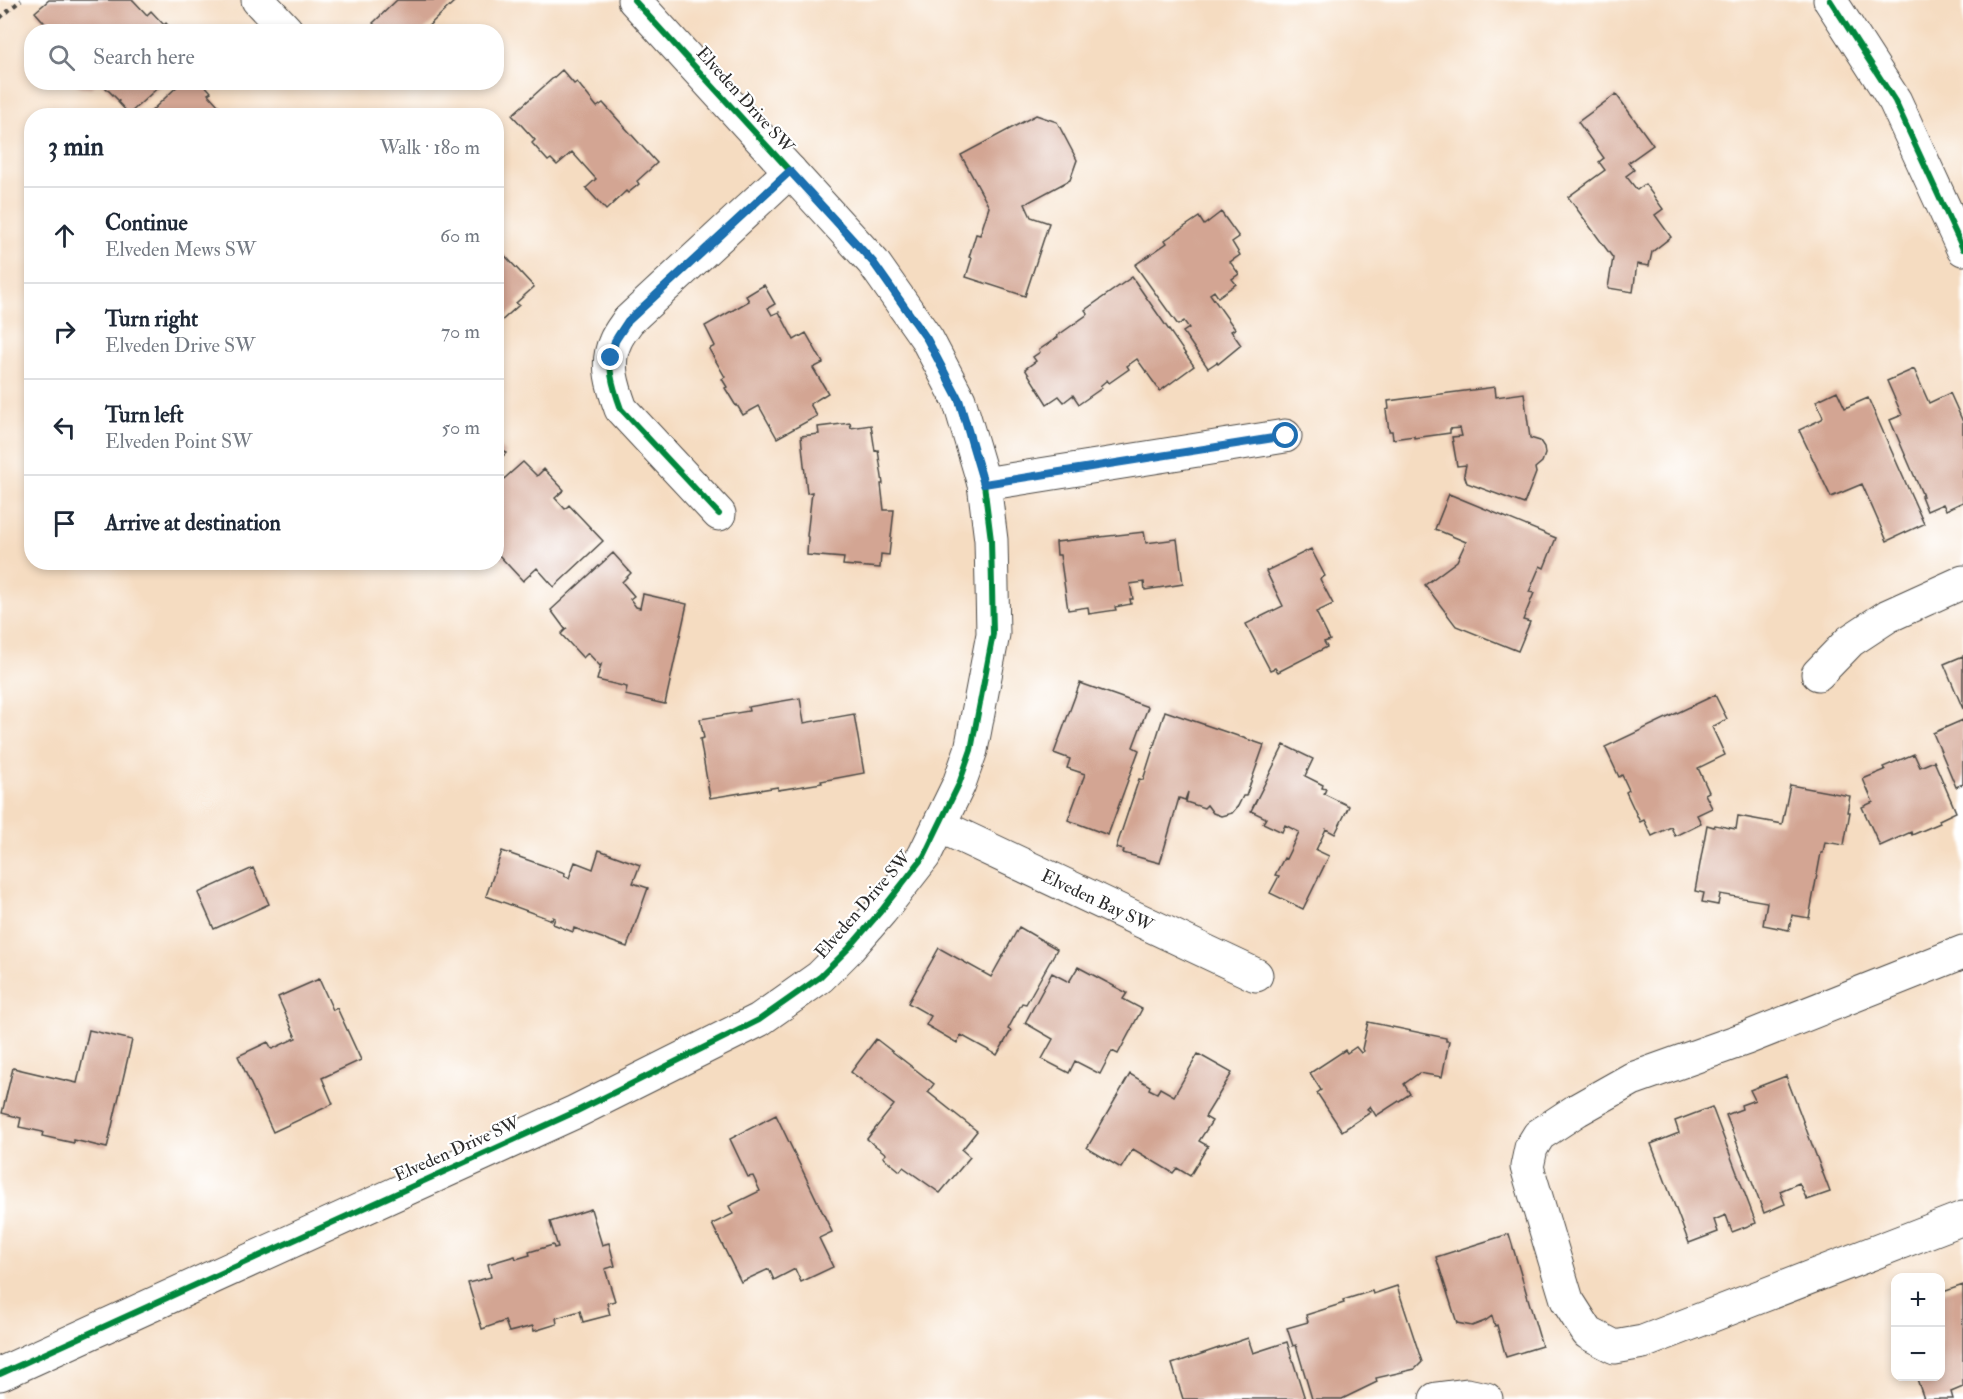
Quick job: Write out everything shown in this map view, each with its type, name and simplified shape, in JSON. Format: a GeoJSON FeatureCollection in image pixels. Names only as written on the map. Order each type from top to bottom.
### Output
{"type":"FeatureCollection","features":[{"type":"Feature","properties":{"kind":"street"},"geometry":{"type":"LineString","coordinates":[[258,0],[280,24]]}},
{"type":"Feature","properties":{"kind":"street","name":"Elveden Drive SW"},"geometry":{"type":"LineString","coordinates":[[0,1374],[575,1112],[759,1020],[820,976],[849,948],[924,856],[940,826],[971,750],[993,634],[991,540],[984,484],[959,400],[927,339],[873,262],[634,0]]}},
{"type":"Feature","properties":{"kind":"street"},"geometry":{"type":"LineString","coordinates":[[1830,0],[1895,101],[1963,249]]}},
{"type":"Feature","properties":{"kind":"street"},"geometry":{"type":"LineString","coordinates":[[719,514],[621,409],[613,388],[611,358],[615,341],[628,321],[790,171]]}},
{"type":"Feature","properties":{"kind":"street"},"geometry":{"type":"LineString","coordinates":[[984,484],[1286,436]]}},
{"type":"Feature","properties":{"kind":"street"},"geometry":{"type":"LineString","coordinates":[[1818,674],[1850,641],[1888,616],[1963,582]]}},
{"type":"Feature","properties":{"kind":"street","name":"Elveden Bay SW"},"geometry":{"type":"LineString","coordinates":[[940,826],[1256,975]]}},
{"type":"Feature","properties":{"kind":"street"},"geometry":{"type":"LineString","coordinates":[[1963,952],[1747,1038],[1632,1079],[1577,1110],[1539,1135],[1531,1148],[1527,1167],[1567,1300],[1588,1333],[1615,1347],[1643,1342],[1963,1218]]}},
{"type":"Feature","properties":{"kind":"street"},"geometry":{"type":"LineString","coordinates":[[1436,1399],[1451,1395],[1467,1395],[1486,1399]]}},
{"type":"Feature","properties":{"kind":"path"},"geometry":{"type":"LineString","coordinates":[[0,18],[21,0]]}},
{"type":"Feature","properties":{"kind":"building"},"geometry":{"type":"Polygon","coordinates":[[[49,0],[133,0],[147,15],[151,11],[163,24],[46,24],[35,12],[49,0]]]}},
{"type":"Feature","properties":{"kind":"building"},"geometry":{"type":"Polygon","coordinates":[[[397,0],[456,0],[430,24],[373,23],[397,0]]]}},
{"type":"Feature","properties":{"kind":"building"},"geometry":{"type":"Polygon","coordinates":[[[562,70],[574,84],[577,82],[597,107],[603,103],[657,163],[637,181],[639,184],[628,193],[626,191],[606,210],[586,188],[596,179],[572,152],[557,165],[551,159],[548,161],[532,143],[535,140],[512,115],[562,70]]]}},
{"type":"Feature","properties":{"kind":"building"},"geometry":{"type":"Polygon","coordinates":[[[108,90],[155,90],[136,108],[124,108],[108,90]]]}},
{"type":"Feature","properties":{"kind":"building"},"geometry":{"type":"Polygon","coordinates":[[[174,90],[209,90],[211,92],[208,94],[221,108],[154,108],[174,90]]]}},
{"type":"Feature","properties":{"kind":"building"},"geometry":{"type":"Polygon","coordinates":[[[1616,94],[1653,145],[1628,163],[1634,170],[1626,176],[1637,190],[1645,184],[1663,209],[1655,215],[1671,237],[1652,252],[1649,266],[1637,264],[1633,292],[1608,288],[1613,258],[1568,197],[1605,170],[1599,162],[1604,158],[1578,122],[1616,94]]]}},
{"type":"Feature","properties":{"kind":"building"},"geometry":{"type":"Polygon","coordinates":[[[1036,115],[1057,122],[1077,160],[1070,180],[1025,204],[1031,217],[1049,223],[1025,296],[966,277],[976,234],[980,235],[989,207],[961,155],[1036,115]]]}},
{"type":"Feature","properties":{"kind":"building"},"geometry":{"type":"Polygon","coordinates":[[[1221,212],[1239,237],[1232,242],[1240,255],[1230,262],[1239,274],[1232,279],[1236,284],[1218,297],[1214,291],[1210,294],[1235,329],[1231,331],[1241,345],[1218,364],[1217,362],[1208,368],[1183,332],[1189,328],[1184,321],[1178,325],[1135,265],[1167,243],[1165,240],[1199,217],[1204,225],[1221,212]]]}},
{"type":"Feature","properties":{"kind":"building"},"geometry":{"type":"Polygon","coordinates":[[[504,255],[534,287],[516,303],[519,305],[504,319],[504,255]]]}},
{"type":"Feature","properties":{"kind":"building"},"geometry":{"type":"Polygon","coordinates":[[[1132,277],[1194,366],[1160,391],[1137,359],[1127,366],[1129,369],[1109,383],[1107,380],[1100,386],[1102,388],[1079,404],[1073,395],[1064,402],[1059,396],[1047,404],[1025,369],[1036,361],[1033,357],[1040,352],[1039,350],[1088,314],[1085,310],[1132,277]]]}},
{"type":"Feature","properties":{"kind":"building"},"geometry":{"type":"Polygon","coordinates":[[[764,285],[775,304],[768,308],[772,315],[779,312],[794,340],[806,333],[823,363],[813,368],[828,393],[810,404],[817,416],[777,438],[759,406],[743,415],[736,406],[725,388],[727,387],[722,379],[725,377],[709,349],[715,346],[705,326],[749,301],[746,296],[764,285]]]}},
{"type":"Feature","properties":{"kind":"building"},"geometry":{"type":"Polygon","coordinates":[[[1914,369],[1929,403],[1950,393],[1963,422],[1963,502],[1946,510],[1943,504],[1927,511],[1921,496],[1923,496],[1890,420],[1902,415],[1887,381],[1914,369]]]}},
{"type":"Feature","properties":{"kind":"building"},"geometry":{"type":"Polygon","coordinates":[[[1495,387],[1496,397],[1524,393],[1530,438],[1540,441],[1544,447],[1545,454],[1542,462],[1535,468],[1536,473],[1524,504],[1467,483],[1464,474],[1466,465],[1457,466],[1452,437],[1462,436],[1460,428],[1450,429],[1450,433],[1393,439],[1392,431],[1389,431],[1386,410],[1389,409],[1388,401],[1495,387]]]}},
{"type":"Feature","properties":{"kind":"building"},"geometry":{"type":"Polygon","coordinates":[[[1837,391],[1845,408],[1868,398],[1924,524],[1887,541],[1862,484],[1831,497],[1799,430],[1822,419],[1816,401],[1837,391]]]}},
{"type":"Feature","properties":{"kind":"building"},"geometry":{"type":"Polygon","coordinates":[[[850,423],[851,428],[871,425],[875,451],[878,450],[884,510],[894,510],[889,555],[881,554],[880,568],[843,565],[844,558],[807,555],[812,492],[807,493],[801,436],[819,434],[818,427],[850,423]]]}},
{"type":"Feature","properties":{"kind":"building"},"geometry":{"type":"Polygon","coordinates":[[[523,462],[537,476],[544,469],[564,490],[555,498],[565,509],[569,505],[603,541],[554,587],[537,568],[523,581],[504,561],[504,479],[523,462]]]}},
{"type":"Feature","properties":{"kind":"building"},"geometry":{"type":"Polygon","coordinates":[[[1449,494],[1556,538],[1544,568],[1540,566],[1529,592],[1534,593],[1523,620],[1530,622],[1518,651],[1456,626],[1425,585],[1457,561],[1466,542],[1435,529],[1449,494]]]}},
{"type":"Feature","properties":{"kind":"building"},"geometry":{"type":"Polygon","coordinates":[[[1144,532],[1146,543],[1177,539],[1183,584],[1145,590],[1144,582],[1130,584],[1133,599],[1130,599],[1131,604],[1115,607],[1116,610],[1089,614],[1088,607],[1068,610],[1056,542],[1144,532]]]}},
{"type":"Feature","properties":{"kind":"building"},"geometry":{"type":"Polygon","coordinates":[[[1311,549],[1325,576],[1320,579],[1333,604],[1316,612],[1330,640],[1324,642],[1327,647],[1278,672],[1275,668],[1270,670],[1246,624],[1283,606],[1266,571],[1311,549]]]}},
{"type":"Feature","properties":{"kind":"building"},"geometry":{"type":"Polygon","coordinates":[[[613,553],[631,573],[622,582],[634,596],[630,599],[636,607],[640,608],[643,594],[687,604],[665,704],[625,695],[627,687],[597,680],[601,665],[588,653],[583,658],[561,634],[567,628],[565,629],[551,610],[613,553]]]}},
{"type":"Feature","properties":{"kind":"building"},"geometry":{"type":"Polygon","coordinates":[[[1963,656],[1963,709],[1944,664],[1963,656]]]}},
{"type":"Feature","properties":{"kind":"building"},"geometry":{"type":"Polygon","coordinates":[[[1080,683],[1148,707],[1133,747],[1139,750],[1108,835],[1068,820],[1085,774],[1067,768],[1070,759],[1054,753],[1080,683]]]}},
{"type":"Feature","properties":{"kind":"building"},"geometry":{"type":"Polygon","coordinates":[[[1715,695],[1727,719],[1712,727],[1725,755],[1698,768],[1709,792],[1705,794],[1712,808],[1697,815],[1701,823],[1675,836],[1671,827],[1652,836],[1644,820],[1640,822],[1626,792],[1629,790],[1622,775],[1619,777],[1605,747],[1715,695]]]}},
{"type":"Feature","properties":{"kind":"building"},"geometry":{"type":"Polygon","coordinates":[[[800,698],[804,723],[854,714],[864,773],[821,781],[822,783],[778,790],[778,787],[710,798],[700,739],[704,738],[700,719],[749,711],[748,707],[800,698]]]}},
{"type":"Feature","properties":{"kind":"building"},"geometry":{"type":"Polygon","coordinates":[[[1165,711],[1264,745],[1246,796],[1243,796],[1232,813],[1221,816],[1213,813],[1207,805],[1204,808],[1186,802],[1188,792],[1185,800],[1179,798],[1160,863],[1123,853],[1124,850],[1116,848],[1139,779],[1143,780],[1165,711]]]}},
{"type":"Feature","properties":{"kind":"building"},"geometry":{"type":"Polygon","coordinates":[[[1963,720],[1963,784],[1956,787],[1933,733],[1963,720]]]}},
{"type":"Feature","properties":{"kind":"building"},"geometry":{"type":"Polygon","coordinates":[[[1284,745],[1313,759],[1305,776],[1323,785],[1322,788],[1326,789],[1324,794],[1349,806],[1335,834],[1326,829],[1316,850],[1329,856],[1303,909],[1270,893],[1279,876],[1275,875],[1284,858],[1286,859],[1299,832],[1285,825],[1282,832],[1263,823],[1266,818],[1251,811],[1284,745]]]}},
{"type":"Feature","properties":{"kind":"building"},"geometry":{"type":"Polygon","coordinates":[[[1914,754],[1920,767],[1934,761],[1956,812],[1939,820],[1940,823],[1912,835],[1911,832],[1880,846],[1862,807],[1873,802],[1863,779],[1885,770],[1883,767],[1914,754]]]}},
{"type":"Feature","properties":{"kind":"building"},"geometry":{"type":"Polygon","coordinates":[[[1790,785],[1850,796],[1847,812],[1850,812],[1844,845],[1825,842],[1809,918],[1792,915],[1789,930],[1763,925],[1767,902],[1720,894],[1718,905],[1702,902],[1704,893],[1695,891],[1707,825],[1736,829],[1738,816],[1782,824],[1790,785]]]}},
{"type":"Feature","properties":{"kind":"building"},"geometry":{"type":"Polygon","coordinates":[[[599,850],[640,865],[633,883],[648,888],[627,947],[574,928],[573,932],[553,924],[555,918],[553,917],[552,920],[486,896],[502,851],[565,873],[564,876],[569,878],[575,862],[593,869],[599,850]]]}},
{"type":"Feature","properties":{"kind":"building"},"geometry":{"type":"Polygon","coordinates":[[[253,868],[269,904],[214,929],[198,893],[253,868]]]}},
{"type":"Feature","properties":{"kind":"building"},"geometry":{"type":"Polygon","coordinates":[[[1019,927],[1057,949],[1026,1004],[1022,1003],[1008,1029],[1011,1031],[997,1055],[961,1035],[957,1043],[926,1025],[931,1016],[908,1003],[939,948],[991,977],[1019,927]]]}},
{"type":"Feature","properties":{"kind":"building"},"geometry":{"type":"Polygon","coordinates":[[[1078,967],[1127,993],[1123,999],[1142,1009],[1118,1054],[1112,1051],[1100,1074],[1075,1061],[1069,1073],[1042,1059],[1053,1039],[1025,1023],[1052,973],[1069,982],[1078,967]]]}},
{"type":"Feature","properties":{"kind":"building"},"geometry":{"type":"Polygon","coordinates":[[[319,979],[333,1010],[337,1008],[361,1060],[322,1078],[333,1104],[273,1132],[238,1056],[268,1042],[272,1049],[296,1038],[278,997],[319,979]]]}},
{"type":"Feature","properties":{"kind":"building"},"geometry":{"type":"Polygon","coordinates":[[[1368,1022],[1446,1038],[1446,1041],[1449,1041],[1442,1077],[1419,1073],[1404,1084],[1410,1094],[1376,1116],[1370,1106],[1367,1109],[1371,1112],[1342,1131],[1317,1093],[1321,1090],[1310,1073],[1345,1050],[1347,1053],[1356,1047],[1361,1053],[1364,1051],[1362,1049],[1368,1022]]]}},
{"type":"Feature","properties":{"kind":"building"},"geometry":{"type":"Polygon","coordinates":[[[89,1030],[132,1040],[107,1148],[74,1140],[74,1143],[42,1136],[43,1132],[19,1127],[21,1118],[2,1113],[13,1068],[77,1083],[89,1030]]]}},
{"type":"Feature","properties":{"kind":"building"},"geometry":{"type":"Polygon","coordinates":[[[876,1039],[934,1084],[928,1092],[977,1131],[962,1150],[970,1157],[940,1193],[903,1167],[900,1171],[883,1157],[886,1154],[867,1139],[894,1105],[851,1072],[876,1039]]]}},
{"type":"Feature","properties":{"kind":"building"},"geometry":{"type":"Polygon","coordinates":[[[1198,1054],[1232,1073],[1205,1117],[1212,1121],[1199,1141],[1208,1146],[1190,1176],[1177,1168],[1173,1173],[1133,1149],[1121,1168],[1087,1148],[1130,1074],[1157,1093],[1160,1088],[1174,1096],[1198,1054]]]}},
{"type":"Feature","properties":{"kind":"building"},"geometry":{"type":"Polygon","coordinates":[[[1786,1076],[1830,1192],[1807,1200],[1799,1183],[1780,1191],[1785,1204],[1764,1213],[1726,1115],[1742,1109],[1741,1105],[1755,1100],[1750,1090],[1786,1076]]]}},
{"type":"Feature","properties":{"kind":"building"},"geometry":{"type":"Polygon","coordinates":[[[1712,1107],[1756,1223],[1732,1232],[1726,1215],[1714,1220],[1718,1232],[1689,1243],[1651,1144],[1679,1133],[1675,1121],[1712,1107]]]}},
{"type":"Feature","properties":{"kind":"building"},"geometry":{"type":"Polygon","coordinates":[[[776,1115],[832,1232],[819,1238],[833,1267],[801,1282],[795,1269],[774,1280],[769,1269],[741,1282],[712,1224],[733,1214],[729,1206],[760,1191],[753,1176],[748,1177],[730,1139],[776,1115]]]}},
{"type":"Feature","properties":{"kind":"building"},"geometry":{"type":"Polygon","coordinates":[[[591,1209],[602,1245],[609,1243],[615,1266],[605,1269],[615,1301],[607,1303],[610,1315],[583,1322],[580,1311],[556,1318],[557,1324],[534,1331],[533,1326],[509,1332],[505,1321],[482,1329],[468,1283],[491,1277],[488,1264],[515,1256],[516,1259],[530,1255],[529,1252],[553,1245],[554,1248],[558,1247],[550,1222],[591,1209]]]}},
{"type":"Feature","properties":{"kind":"building"},"geometry":{"type":"Polygon","coordinates":[[[1509,1234],[1542,1346],[1506,1357],[1497,1325],[1495,1326],[1492,1316],[1472,1326],[1457,1323],[1436,1257],[1509,1234]]]}},
{"type":"Feature","properties":{"kind":"building"},"geometry":{"type":"Polygon","coordinates":[[[1963,1285],[1963,1387],[1951,1392],[1953,1399],[1924,1399],[1918,1381],[1945,1381],[1945,1291],[1963,1285]]]}},
{"type":"Feature","properties":{"kind":"building"},"geometry":{"type":"Polygon","coordinates":[[[1397,1286],[1422,1362],[1415,1369],[1376,1378],[1377,1382],[1342,1399],[1312,1399],[1296,1345],[1293,1346],[1287,1328],[1308,1322],[1306,1315],[1344,1303],[1343,1300],[1397,1286]]]}},
{"type":"Feature","properties":{"kind":"building"},"geometry":{"type":"Polygon","coordinates":[[[1248,1338],[1253,1353],[1287,1342],[1305,1399],[1183,1399],[1172,1364],[1248,1338]]]}},
{"type":"Feature","properties":{"kind":"cycle path"},"geometry":{"type":"LineString","coordinates":[[0,1374],[575,1112],[759,1020],[820,977],[881,911],[924,856],[959,784],[971,750],[993,634],[991,540],[984,484],[959,400],[927,339],[873,262],[634,0]]}},
{"type":"Feature","properties":{"kind":"cycle path"},"geometry":{"type":"LineString","coordinates":[[1830,0],[1895,101],[1963,249]]}},
{"type":"Feature","properties":{"kind":"cycle path"},"geometry":{"type":"LineString","coordinates":[[719,514],[621,409],[611,376],[612,350],[628,321],[790,171]]}},
{"type":"Feature","properties":{"kind":"route"},"geometry":{"type":"LineString","coordinates":[[611,358],[615,341],[628,321],[790,171],[873,262],[927,339],[959,400],[984,484],[1286,436]]}}]}
